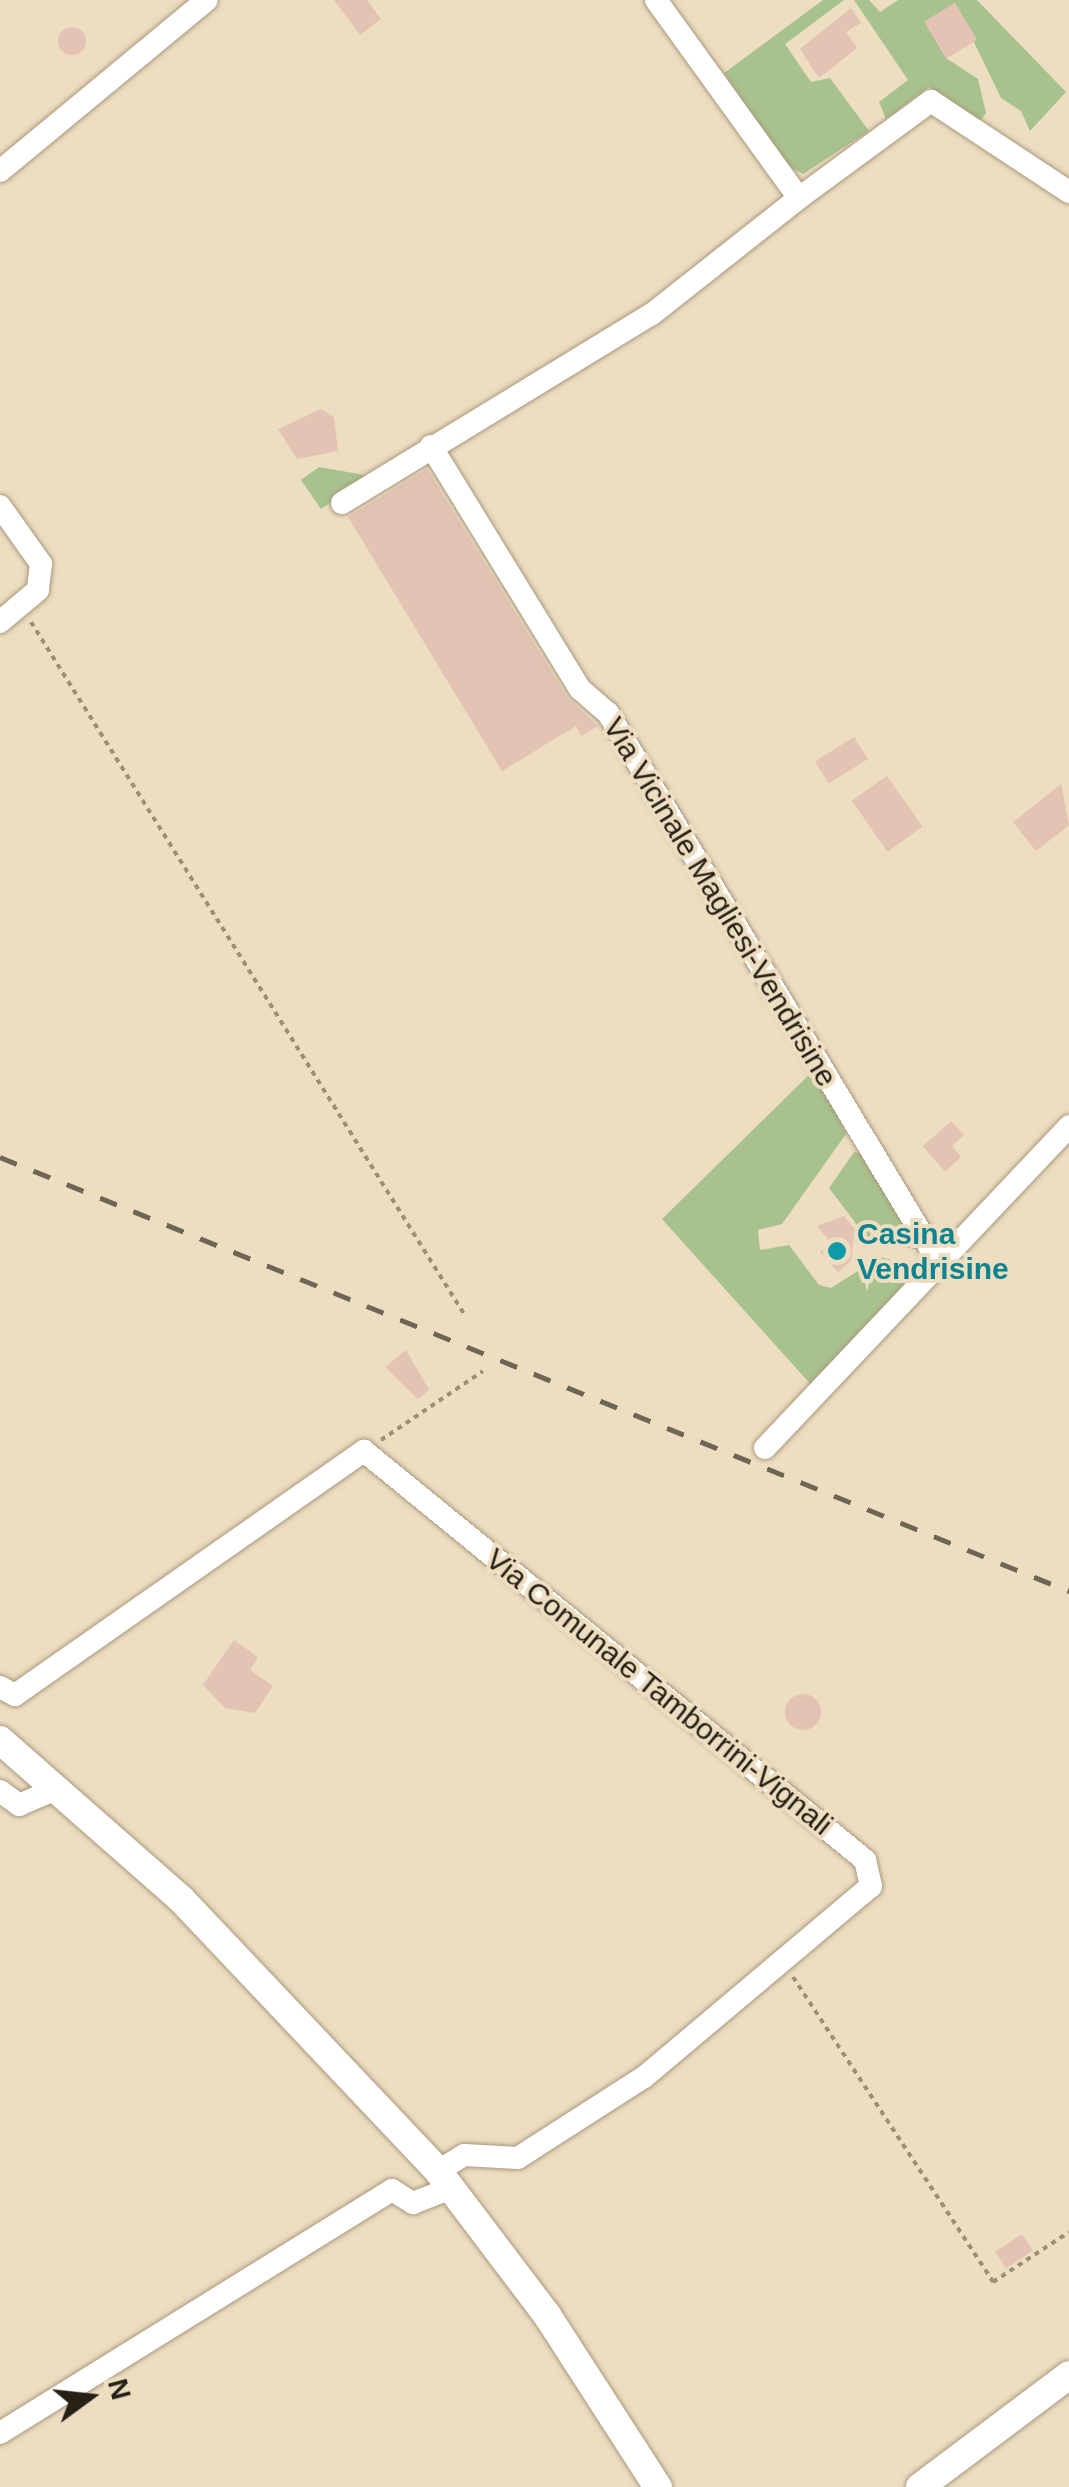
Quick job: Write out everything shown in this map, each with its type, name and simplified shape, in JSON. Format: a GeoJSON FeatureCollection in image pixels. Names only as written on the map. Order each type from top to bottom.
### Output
{"type":"FeatureCollection","features":[{"type":"Feature","properties":{"kind":"main road"},"geometry":{"type":"LineString","coordinates":[[0,1740],[307,2025],[444,2179],[547,2315],[653,2483]]}},
{"type":"Feature","properties":{"kind":"main road"},"geometry":{"type":"LineString","coordinates":[[920,2487],[1069,2375]]}},
{"type":"Feature","properties":{"kind":"street"},"geometry":{"type":"LineString","coordinates":[[0,171],[207,0]]}},
{"type":"Feature","properties":{"kind":"street"},"geometry":{"type":"LineString","coordinates":[[656,0],[799,198]]}},
{"type":"Feature","properties":{"kind":"street"},"geometry":{"type":"LineString","coordinates":[[342,503],[652,314],[931,101],[1069,192]]}},
{"type":"Feature","properties":{"kind":"street","name":"Via Vicinale Magliesi-Vendrisine"},"geometry":{"type":"LineString","coordinates":[[431,446],[580,689],[608,714],[938,1261]]}},
{"type":"Feature","properties":{"kind":"street"},"geometry":{"type":"LineString","coordinates":[[0,506],[41,564],[38,590],[0,622]]}},
{"type":"Feature","properties":{"kind":"street"},"geometry":{"type":"LineString","coordinates":[[766,1448],[1069,1126]]}},
{"type":"Feature","properties":{"kind":"street"},"geometry":{"type":"LineString","coordinates":[[0,1687],[15,1695],[364,1451]]}},
{"type":"Feature","properties":{"kind":"street","name":"Via Comunale Tamborrini-Vignali"},"geometry":{"type":"LineString","coordinates":[[0,2432],[392,2190],[413,2203],[444,2179],[464,2155],[518,2158],[644,2078],[785,1964],[871,1886],[866,1860],[364,1451]]}},
{"type":"Feature","properties":{"kind":"street"},"geometry":{"type":"LineString","coordinates":[[0,1791],[19,1805],[56,1789]]}},
{"type":"Feature","properties":{"kind":"path"},"geometry":{"type":"LineString","coordinates":[[21,605],[464,1314]]}},
{"type":"Feature","properties":{"kind":"path"},"geometry":{"type":"LineString","coordinates":[[364,1451],[483,1372]]}},
{"type":"Feature","properties":{"kind":"path"},"geometry":{"type":"LineString","coordinates":[[785,1964],[993,2282],[1069,2232]]}},
{"type":"Feature","properties":{"kind":"green space"},"geometry":{"type":"Polygon","coordinates":[[[823,0],[844,0],[785,44],[811,82],[830,78],[869,131],[803,174],[788,166],[724,73],[823,0]]]}},
{"type":"Feature","properties":{"kind":"green space"},"geometry":{"type":"Polygon","coordinates":[[[854,0],[869,0],[880,12],[898,0],[977,0],[1066,92],[1030,131],[1021,111],[1001,98],[955,3],[925,22],[946,58],[978,79],[986,113],[979,122],[929,87],[886,119],[879,102],[908,80],[854,0]]]}},
{"type":"Feature","properties":{"kind":"green space"},"geometry":{"type":"Polygon","coordinates":[[[319,467],[370,476],[321,509],[301,480],[319,467]]]}},
{"type":"Feature","properties":{"kind":"green space"},"geometry":{"type":"Polygon","coordinates":[[[816,1068],[846,1134],[782,1224],[758,1230],[760,1250],[789,1245],[819,1285],[831,1288],[880,1257],[926,1268],[814,1388],[662,1219],[816,1068]]]}},
{"type":"Feature","properties":{"kind":"green space"},"geometry":{"type":"Polygon","coordinates":[[[854,1152],[865,1154],[922,1250],[870,1242],[829,1188],[854,1152]]]}},
{"type":"Feature","properties":{"kind":"building"},"geometry":{"type":"Polygon","coordinates":[[[334,0],[367,0],[381,19],[360,35],[334,0]]]}},
{"type":"Feature","properties":{"kind":"building"},"geometry":{"type":"Polygon","coordinates":[[[955,3],[977,40],[946,58],[924,22],[955,3]]]}},
{"type":"Feature","properties":{"kind":"building"},"geometry":{"type":"Polygon","coordinates":[[[851,8],[861,23],[846,32],[857,48],[819,78],[800,49],[851,8]]]}},
{"type":"Feature","properties":{"kind":"building"},"geometry":{"type":"Polygon","coordinates":[[[72,27],[82,31],[86,41],[82,51],[72,55],[62,51],[58,41],[62,31],[72,27]]]}},
{"type":"Feature","properties":{"kind":"building"},"geometry":{"type":"Polygon","coordinates":[[[321,409],[334,417],[338,451],[297,459],[278,429],[321,409]]]}},
{"type":"Feature","properties":{"kind":"building"},"geometry":{"type":"Polygon","coordinates":[[[427,469],[567,697],[598,726],[581,736],[576,726],[502,771],[348,517],[427,469]]]}},
{"type":"Feature","properties":{"kind":"building"},"geometry":{"type":"Polygon","coordinates":[[[854,737],[868,759],[829,783],[815,761],[854,737]]]}},
{"type":"Feature","properties":{"kind":"building"},"geometry":{"type":"Polygon","coordinates":[[[887,776],[923,827],[887,851],[852,801],[887,776]]]}},
{"type":"Feature","properties":{"kind":"building"},"geometry":{"type":"Polygon","coordinates":[[[1061,784],[1069,825],[1036,851],[1013,822],[1061,784]]]}},
{"type":"Feature","properties":{"kind":"building"},"geometry":{"type":"Polygon","coordinates":[[[951,1121],[964,1135],[952,1146],[961,1157],[945,1172],[923,1146],[951,1121]]]}},
{"type":"Feature","properties":{"kind":"building","name":"Casina Vendrisine"},"geometry":{"type":"Polygon","coordinates":[[[844,1216],[855,1229],[851,1261],[838,1272],[820,1252],[831,1243],[817,1226],[844,1216]]]}},
{"type":"Feature","properties":{"kind":"building"},"geometry":{"type":"Polygon","coordinates":[[[406,1350],[429,1390],[418,1399],[385,1367],[406,1350]]]}},
{"type":"Feature","properties":{"kind":"building"},"geometry":{"type":"Polygon","coordinates":[[[234,1640],[258,1657],[250,1670],[273,1686],[255,1713],[225,1708],[203,1685],[234,1640]]]}},
{"type":"Feature","properties":{"kind":"building"},"geometry":{"type":"Polygon","coordinates":[[[803,1694],[816,1699],[821,1712],[816,1725],[803,1730],[790,1725],[785,1712],[790,1699],[803,1694]]]}},
{"type":"Feature","properties":{"kind":"building"},"geometry":{"type":"Polygon","coordinates":[[[1022,2234],[1033,2251],[1006,2268],[995,2251],[1022,2234]]]}},
{"type":"Feature","properties":{"kind":"railway"},"geometry":{"type":"LineString","coordinates":[[0,1157],[1069,1591]]}},
{"type":"Feature","properties":{"kind":"place","name":"Casina Vendrisine"},"geometry":{"type":"Point","coordinates":[837,1251]}}]}
